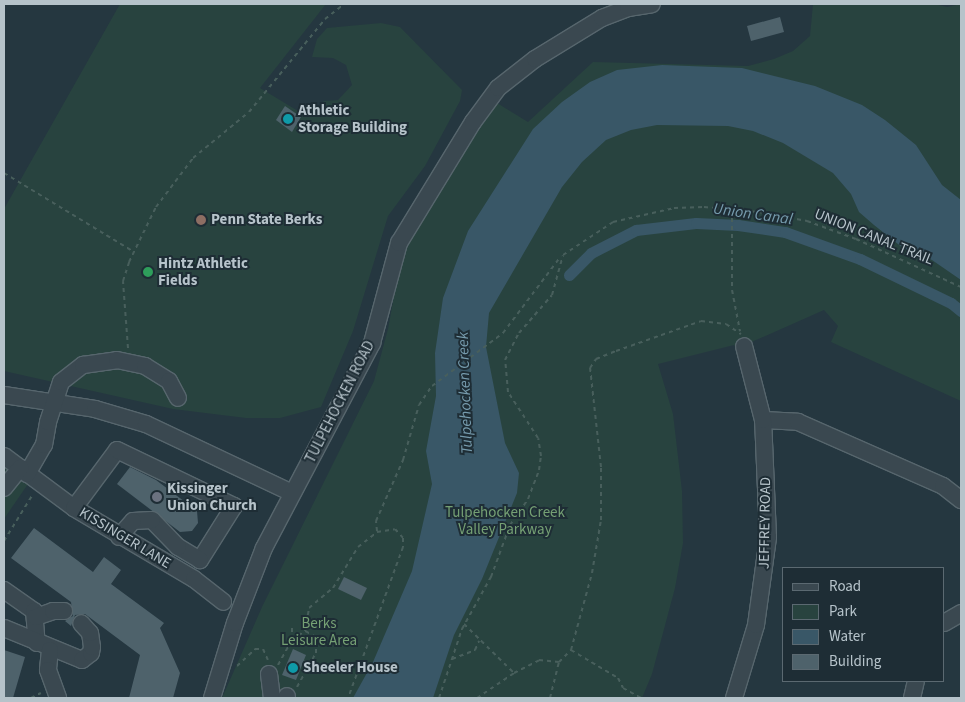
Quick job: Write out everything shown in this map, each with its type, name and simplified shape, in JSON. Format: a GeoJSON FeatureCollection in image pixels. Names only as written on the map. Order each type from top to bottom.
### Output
{"type":"FeatureCollection","features":[{"type":"Feature","properties":{"kind":"street","name":"TULPEHOCKEN ROAD"},"geometry":{"type":"LineString","coordinates":[[212,698],[264,548],[365,358],[381,313],[393,262],[408,226],[486,103],[517,71],[602,18],[628,8],[652,4]]}},
{"type":"Feature","properties":{"kind":"street","name":"JEFFREY ROAD"},"geometry":{"type":"LineString","coordinates":[[734,698],[756,625],[766,559],[768,513],[763,420],[742,339]]}},
{"type":"Feature","properties":{"kind":"street"},"geometry":{"type":"LineString","coordinates":[[4,488],[29,475],[44,445],[53,403],[60,382],[70,372],[100,361],[127,362],[159,372],[169,381],[178,398]]}},
{"type":"Feature","properties":{"kind":"street"},"geometry":{"type":"LineString","coordinates":[[4,395],[95,409],[153,427],[291,496]]}},
{"type":"Feature","properties":{"kind":"street"},"geometry":{"type":"LineString","coordinates":[[763,420],[798,422],[943,486],[961,500]]}},
{"type":"Feature","properties":{"kind":"street"},"geometry":{"type":"LineString","coordinates":[[74,508],[117,450],[234,506],[200,560],[178,547],[152,520],[133,522],[119,537]]}},
{"type":"Feature","properties":{"kind":"street","name":"KISSINGER LANE"},"geometry":{"type":"LineString","coordinates":[[4,456],[74,508],[119,537],[194,579],[223,602]]}},
{"type":"Feature","properties":{"kind":"street"},"geometry":{"type":"LineString","coordinates":[[4,590],[34,611],[48,670],[58,698]]}},
{"type":"Feature","properties":{"kind":"street"},"geometry":{"type":"LineString","coordinates":[[36,617],[53,610],[64,611]]}},
{"type":"Feature","properties":{"kind":"street"},"geometry":{"type":"LineString","coordinates":[[945,622],[961,613]]}},
{"type":"Feature","properties":{"kind":"street"},"geometry":{"type":"LineString","coordinates":[[4,628],[43,647],[82,660],[91,653],[90,633],[81,623]]}},
{"type":"Feature","properties":{"kind":"street"},"geometry":{"type":"LineString","coordinates":[[269,674],[281,697]]}},
{"type":"Feature","properties":{"kind":"street"},"geometry":{"type":"LineString","coordinates":[[912,698],[916,682]]}},
{"type":"Feature","properties":{"kind":"path"},"geometry":{"type":"LineString","coordinates":[[127,362],[130,336],[123,280],[134,252],[156,207],[193,158],[249,112],[325,19],[344,4]]}},
{"type":"Feature","properties":{"kind":"path"},"geometry":{"type":"LineString","coordinates":[[4,173],[134,252]]}},
{"type":"Feature","properties":{"kind":"path","name":"UNION CANAL TRAIL"},"geometry":{"type":"LineString","coordinates":[[563,254],[613,222],[642,213],[674,208],[732,210],[807,222],[856,239],[961,287]]}},
{"type":"Feature","properties":{"kind":"path"},"geometry":{"type":"LineString","coordinates":[[732,210],[732,290],[742,339]]}},
{"type":"Feature","properties":{"kind":"path"},"geometry":{"type":"LineString","coordinates":[[377,532],[376,521],[403,460],[419,405],[432,386],[499,338],[563,254]]}},
{"type":"Feature","properties":{"kind":"path"},"geometry":{"type":"LineString","coordinates":[[439,698],[464,624],[491,577],[510,525],[528,498],[539,470],[541,456],[538,438],[508,392],[505,360],[519,333],[552,295],[563,254]]}},
{"type":"Feature","properties":{"kind":"path"},"geometry":{"type":"LineString","coordinates":[[550,698],[559,662],[571,650],[592,573],[601,520],[601,467],[590,368],[596,359],[701,321],[726,324],[742,339]]}},
{"type":"Feature","properties":{"kind":"path"},"geometry":{"type":"LineString","coordinates":[[4,541],[29,475]]}},
{"type":"Feature","properties":{"kind":"path"},"geometry":{"type":"LineString","coordinates":[[223,663],[239,666],[248,652],[263,649],[267,654],[269,674],[275,671],[292,640],[305,631],[309,608],[333,588],[358,547],[377,532],[395,529],[404,538],[403,546],[348,698]]}},
{"type":"Feature","properties":{"kind":"path"},"geometry":{"type":"LineString","coordinates":[[464,624],[479,641],[514,673]]}},
{"type":"Feature","properties":{"kind":"path"},"geometry":{"type":"LineString","coordinates":[[292,628],[292,640]]}},
{"type":"Feature","properties":{"kind":"path"},"geometry":{"type":"LineString","coordinates":[[281,697],[302,683],[316,653],[316,637],[305,631]]}},
{"type":"Feature","properties":{"kind":"path"},"geometry":{"type":"LineString","coordinates":[[452,660],[476,650],[479,641]]}},
{"type":"Feature","properties":{"kind":"path"},"geometry":{"type":"LineString","coordinates":[[571,650],[618,678],[623,688],[641,698]]}},
{"type":"Feature","properties":{"kind":"path"},"geometry":{"type":"LineString","coordinates":[[477,698],[514,673],[540,660],[559,662]]}},
{"type":"Feature","properties":{"kind":"path"},"geometry":{"type":"LineString","coordinates":[[304,661],[310,664]]}},
{"type":"Feature","properties":{"kind":"green space","name":"Penn State Berks"},"geometry":{"type":"Polygon","coordinates":[[[120,4],[326,4],[260,88],[308,117],[324,101],[338,100],[352,85],[346,65],[333,58],[312,57],[317,39],[327,28],[381,23],[400,27],[462,90],[460,101],[425,166],[388,216],[353,331],[321,407],[280,418],[246,418],[173,409],[4,371],[4,209],[120,4]]]}},
{"type":"Feature","properties":{"kind":"green space","name":"Tulpehocken Creek Valley Parkway"},"geometry":{"type":"Polygon","coordinates":[[[813,4],[934,4],[947,7],[961,4],[961,401],[831,342],[838,326],[824,310],[736,349],[734,345],[658,364],[673,414],[682,491],[683,543],[675,588],[652,674],[642,698],[222,698],[262,607],[374,381],[388,329],[402,252],[428,202],[497,103],[528,122],[593,62],[748,66],[774,59],[793,51],[810,36],[813,4]]]}},
{"type":"Feature","properties":{"kind":"green space"},"geometry":{"type":"Polygon","coordinates":[[[4,465],[28,484],[4,519],[4,465]]]}},
{"type":"Feature","properties":{"kind":"water","name":"Tulpehocken Creek"},"geometry":{"type":"Polygon","coordinates":[[[662,65],[742,68],[815,86],[862,105],[885,120],[916,145],[942,185],[961,200],[961,280],[932,260],[903,248],[874,225],[859,212],[851,194],[833,173],[783,143],[753,131],[728,126],[657,125],[631,130],[606,140],[582,162],[562,187],[489,313],[486,347],[505,443],[519,473],[517,493],[482,579],[454,635],[433,698],[353,698],[373,662],[412,571],[432,484],[426,451],[436,396],[435,353],[443,298],[468,231],[533,129],[562,102],[590,82],[617,70],[662,65]]]}},
{"type":"Feature","properties":{"kind":"building"},"geometry":{"type":"Polygon","coordinates":[[[780,17],[784,32],[751,41],[747,26],[780,17]]]}},
{"type":"Feature","properties":{"kind":"building","name":"Athletic Storage Building"},"geometry":{"type":"Polygon","coordinates":[[[285,106],[301,117],[292,132],[276,120],[285,106]]]}},
{"type":"Feature","properties":{"kind":"building","name":"Kissinger Union Church"},"geometry":{"type":"Polygon","coordinates":[[[130,467],[156,480],[197,511],[198,523],[192,531],[180,532],[117,484],[130,467]]]}},
{"type":"Feature","properties":{"kind":"building"},"geometry":{"type":"Polygon","coordinates":[[[34,528],[93,572],[104,557],[121,570],[111,584],[164,623],[160,628],[180,673],[173,698],[129,698],[140,655],[85,614],[75,615],[71,626],[65,621],[73,616],[71,602],[11,558],[34,528]]]}},
{"type":"Feature","properties":{"kind":"building"},"geometry":{"type":"Polygon","coordinates":[[[344,577],[367,588],[361,600],[338,589],[344,577]]]}},
{"type":"Feature","properties":{"kind":"building","name":"Sheeler House"},"geometry":{"type":"Polygon","coordinates":[[[293,649],[306,655],[296,680],[282,675],[293,649]]]}},
{"type":"Feature","properties":{"kind":"building"},"geometry":{"type":"Polygon","coordinates":[[[4,650],[25,657],[13,698],[4,698],[4,650]]]}},
{"type":"Feature","properties":{"kind":"waterway","name":"Union Canal"},"geometry":{"type":"LineString","coordinates":[[569,275],[591,253],[636,230],[696,223],[738,225],[785,232],[860,259],[951,303],[961,311]]}},
{"type":"Feature","properties":{"kind":"place","name":"Athletic Storage Building"},"geometry":{"type":"Point","coordinates":[288,119]}},
{"type":"Feature","properties":{"kind":"place","name":"Penn State Berks"},"geometry":{"type":"Point","coordinates":[201,220]}},
{"type":"Feature","properties":{"kind":"place","name":"Hintz Athletic Fields"},"geometry":{"type":"Point","coordinates":[148,272]}},
{"type":"Feature","properties":{"kind":"place","name":"Kissinger Union Church"},"geometry":{"type":"Point","coordinates":[157,497]}},
{"type":"Feature","properties":{"kind":"place","name":"Sheeler House"},"geometry":{"type":"Point","coordinates":[293,668]}},
{"type":"Feature","properties":{"kind":"park label","name":"Berks Leisure Area"},"geometry":{"type":"Point","coordinates":[319,632]}}]}
